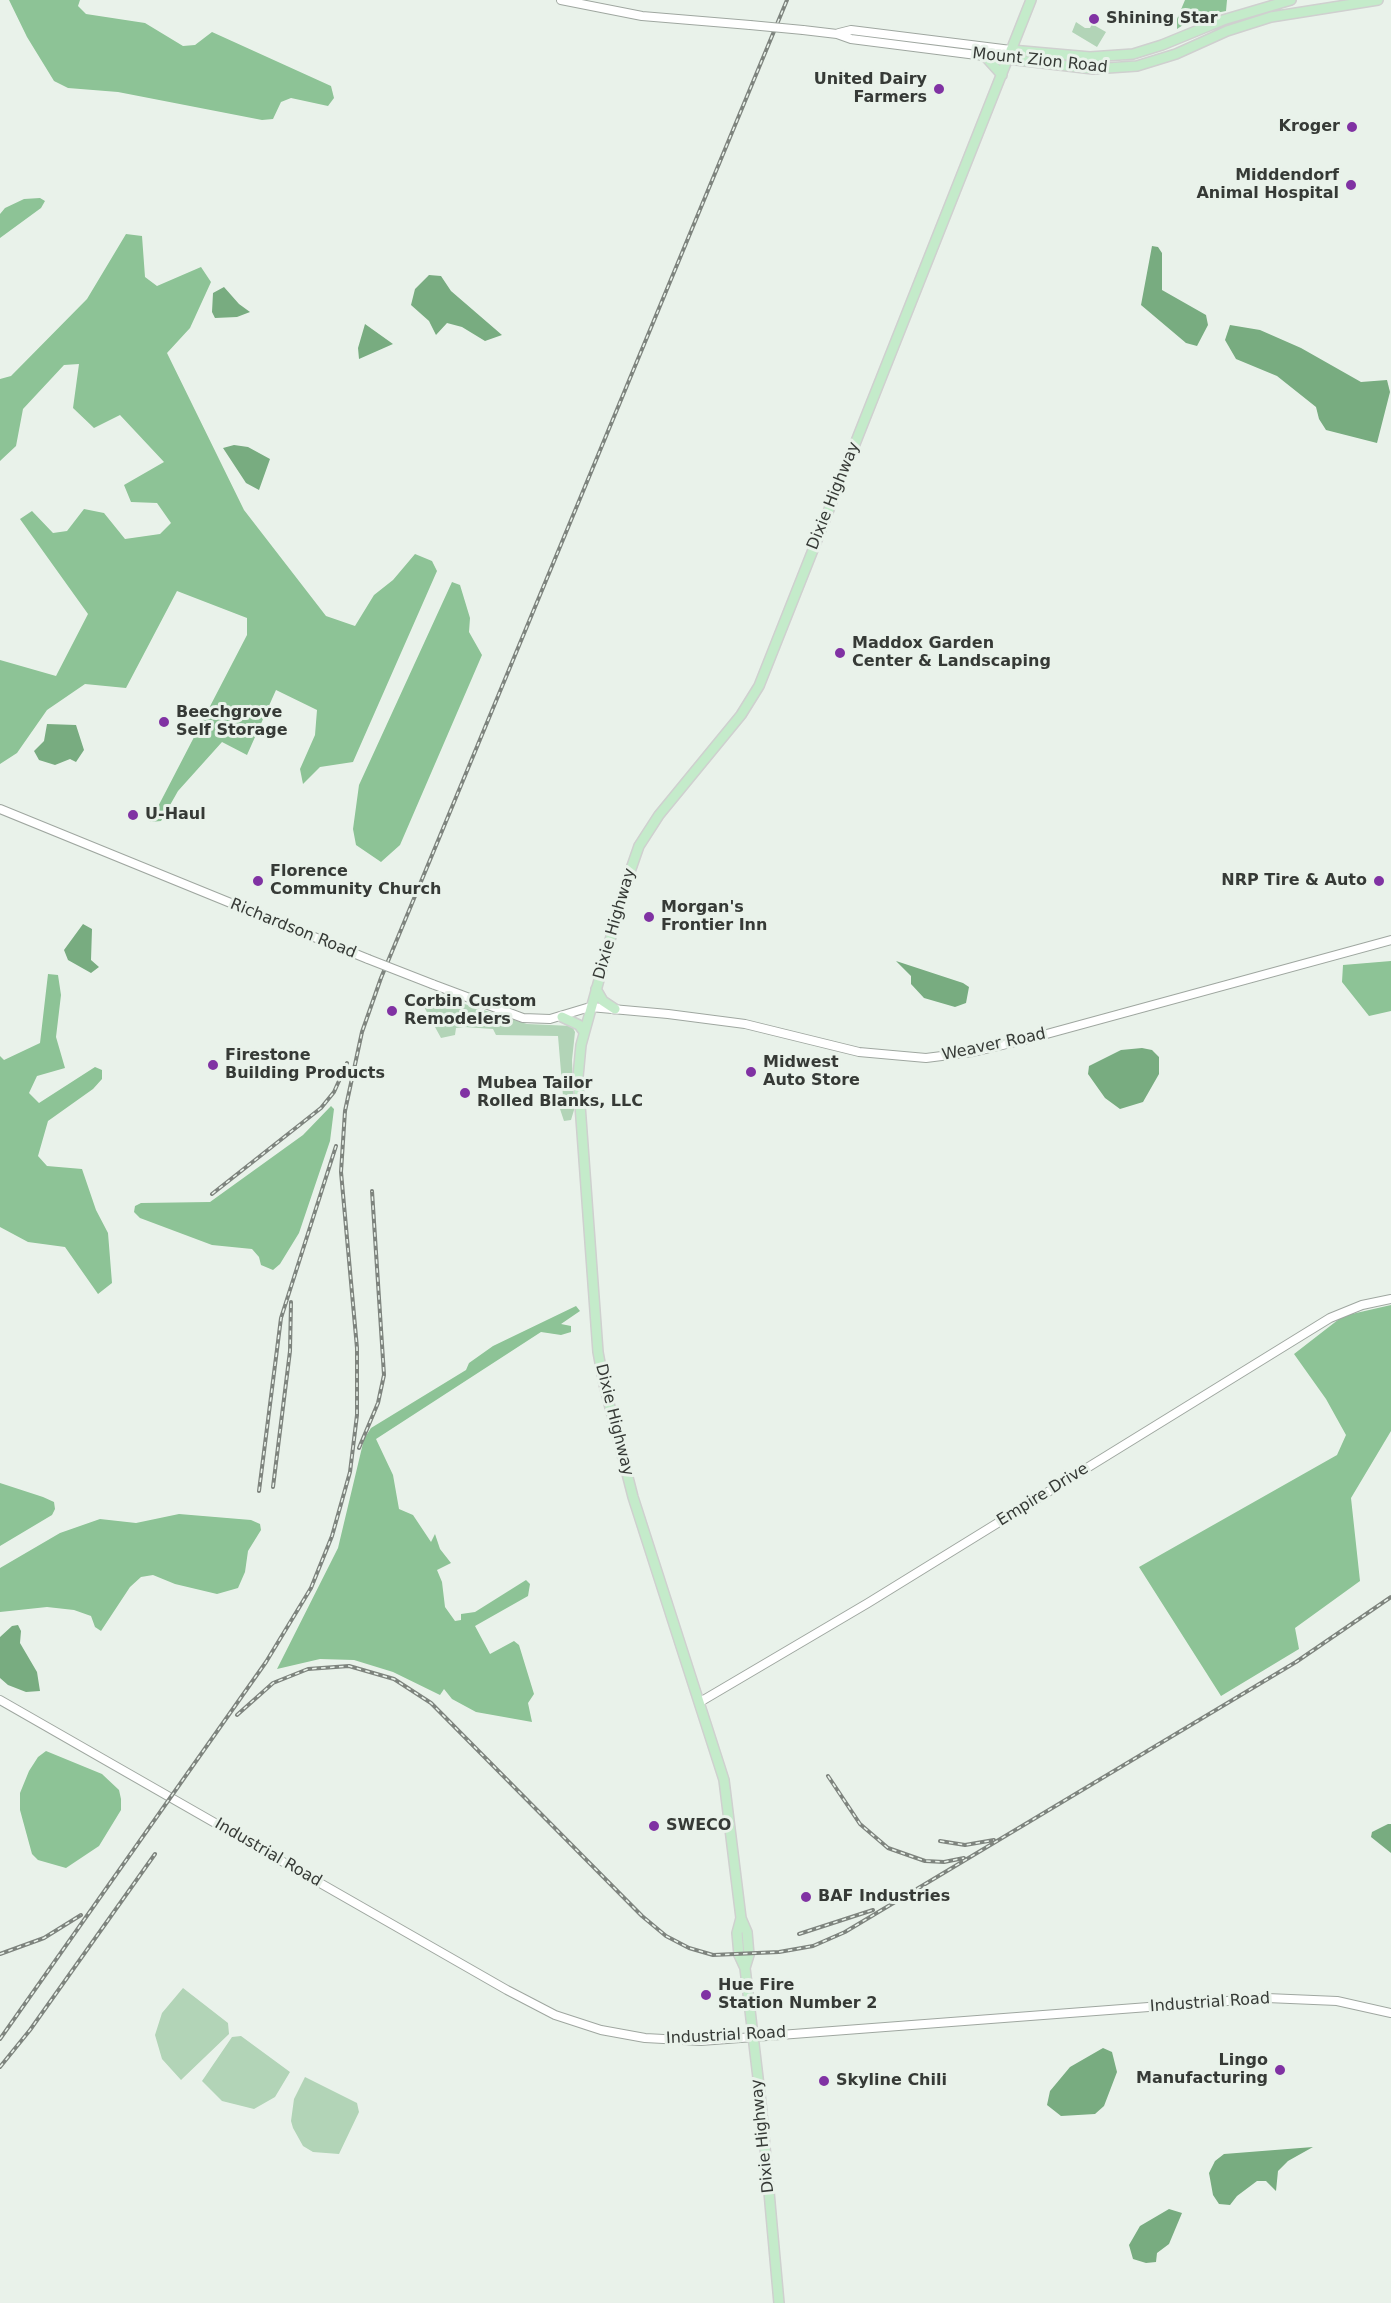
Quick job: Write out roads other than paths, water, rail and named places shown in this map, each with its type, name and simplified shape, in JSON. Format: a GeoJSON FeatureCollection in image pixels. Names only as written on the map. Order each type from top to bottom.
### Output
{"type":"FeatureCollection","features":[{"type":"Feature","properties":{"kind":"main road","name":"Mount Zion Road"},"geometry":{"type":"LineString","coordinates":[[561,0],[642,16],[804,30],[837,34],[851,39],[984,55],[1090,57],[1133,54],[1248,12],[1291,0]]}},
{"type":"Feature","properties":{"kind":"main road","name":"Dixie Highway"},"geometry":{"type":"LineString","coordinates":[[778,2303],[753,2037],[745,1968],[739,1955],[737,1933],[741,1918],[724,1779],[620,1452],[598,1352],[578,1077],[590,1007],[639,846],[659,815],[741,715],[759,686],[1031,0]]}},
{"type":"Feature","properties":{"kind":"main road","name":"Mount Zion Road"},"geometry":{"type":"LineString","coordinates":[[837,34],[851,30],[1093,69],[1137,66],[1176,54],[1227,31],[1271,17],[1378,0]]}},
{"type":"Feature","properties":{"kind":"main road"},"geometry":{"type":"LineString","coordinates":[[984,55],[1002,75]]}},
{"type":"Feature","properties":{"kind":"main road","name":"Richardson Road"},"geometry":{"type":"LineString","coordinates":[[0,809],[368,959],[523,1017],[562,1017],[590,1007]]}},
{"type":"Feature","properties":{"kind":"main road","name":"Weaver Road"},"geometry":{"type":"LineString","coordinates":[[590,1007],[745,1024],[880,1056],[926,1058],[950,1056],[1032,1038],[1391,940]]}},
{"type":"Feature","properties":{"kind":"main road"},"geometry":{"type":"LineString","coordinates":[[596,989],[603,1001],[615,1010]]}},
{"type":"Feature","properties":{"kind":"main road"},"geometry":{"type":"LineString","coordinates":[[562,1017],[579,1025],[584,1032]]}},
{"type":"Feature","properties":{"kind":"main road","name":"Empire Drive"},"geometry":{"type":"LineString","coordinates":[[700,1702],[868,1603],[1330,1318],[1362,1305],[1391,1299]]}},
{"type":"Feature","properties":{"kind":"main road","name":"Industrial Road"},"geometry":{"type":"LineString","coordinates":[[0,1700],[507,1990],[555,2015],[601,2030],[645,2038],[684,2041],[1267,1998],[1336,2001],[1391,2013]]}},
{"type":"Feature","properties":{"kind":"railway"},"geometry":{"type":"LineString","coordinates":[[0,2039],[266,1662],[311,1588],[332,1536],[350,1472],[357,1415],[357,1348],[341,1172],[345,1111],[362,1032],[381,978],[787,0]]}},
{"type":"Feature","properties":{"kind":"railway"},"geometry":{"type":"LineString","coordinates":[[212,1194],[321,1108],[334,1092],[347,1063]]}},
{"type":"Feature","properties":{"kind":"railway"},"geometry":{"type":"LineString","coordinates":[[259,1491],[281,1318],[336,1146]]}},
{"type":"Feature","properties":{"kind":"railway"},"geometry":{"type":"LineString","coordinates":[[359,1448],[378,1403],[384,1375],[372,1191]]}},
{"type":"Feature","properties":{"kind":"railway"},"geometry":{"type":"LineString","coordinates":[[273,1487],[290,1351],[291,1302]]}},
{"type":"Feature","properties":{"kind":"railway"},"geometry":{"type":"LineString","coordinates":[[237,1715],[273,1683],[308,1669],[349,1666],[394,1679],[431,1703],[642,1916],[666,1936],[689,1948],[713,1955],[779,1952],[813,1946],[845,1932],[1296,1662],[1391,1597]]}},
{"type":"Feature","properties":{"kind":"railway"},"geometry":{"type":"LineString","coordinates":[[828,1776],[860,1824],[888,1848],[925,1861],[944,1862],[964,1858]]}},
{"type":"Feature","properties":{"kind":"railway"},"geometry":{"type":"LineString","coordinates":[[940,1841],[965,1845],[994,1840]]}},
{"type":"Feature","properties":{"kind":"railway"},"geometry":{"type":"LineString","coordinates":[[0,2067],[30,2030],[155,1854]]}},
{"type":"Feature","properties":{"kind":"railway"},"geometry":{"type":"LineString","coordinates":[[799,1934],[873,1910]]}},
{"type":"Feature","properties":{"kind":"railway"},"geometry":{"type":"LineString","coordinates":[[0,1954],[44,1938],[81,1915]]}},
{"type":"Feature","properties":{"kind":"place","name":"Shining Star"},"geometry":{"type":"Point","coordinates":[1094,19]}},
{"type":"Feature","properties":{"kind":"place","name":"United Dairy Farmers"},"geometry":{"type":"Point","coordinates":[939,89]}},
{"type":"Feature","properties":{"kind":"place","name":"Kroger"},"geometry":{"type":"Point","coordinates":[1352,127]}},
{"type":"Feature","properties":{"kind":"place","name":"Middendorf Animal Hospital"},"geometry":{"type":"Point","coordinates":[1351,185]}},
{"type":"Feature","properties":{"kind":"place","name":"Maddox Garden Center & Landscaping"},"geometry":{"type":"Point","coordinates":[840,653]}},
{"type":"Feature","properties":{"kind":"place","name":"Beechgrove Self Storage"},"geometry":{"type":"Point","coordinates":[164,722]}},
{"type":"Feature","properties":{"kind":"place","name":"U-Haul"},"geometry":{"type":"Point","coordinates":[133,815]}},
{"type":"Feature","properties":{"kind":"place","name":"Florence Community Church"},"geometry":{"type":"Point","coordinates":[258,881]}},
{"type":"Feature","properties":{"kind":"place","name":"NRP Tire & Auto"},"geometry":{"type":"Point","coordinates":[1379,881]}},
{"type":"Feature","properties":{"kind":"place","name":"Morgan's Frontier Inn"},"geometry":{"type":"Point","coordinates":[649,917]}},
{"type":"Feature","properties":{"kind":"place","name":"Corbin Custom Remodelers"},"geometry":{"type":"Point","coordinates":[392,1011]}},
{"type":"Feature","properties":{"kind":"place","name":"Firestone Building Products"},"geometry":{"type":"Point","coordinates":[213,1065]}},
{"type":"Feature","properties":{"kind":"place","name":"Midwest Auto Store"},"geometry":{"type":"Point","coordinates":[751,1072]}},
{"type":"Feature","properties":{"kind":"place","name":"Mubea Tailor Rolled Blanks, LLC"},"geometry":{"type":"Point","coordinates":[465,1093]}},
{"type":"Feature","properties":{"kind":"place","name":"SWECO"},"geometry":{"type":"Point","coordinates":[654,1826]}},
{"type":"Feature","properties":{"kind":"place","name":"BAF Industries"},"geometry":{"type":"Point","coordinates":[806,1897]}},
{"type":"Feature","properties":{"kind":"place","name":"Hue Fire Station Number 2"},"geometry":{"type":"Point","coordinates":[706,1995]}},
{"type":"Feature","properties":{"kind":"place","name":"Lingo Manufacturing"},"geometry":{"type":"Point","coordinates":[1280,2070]}},
{"type":"Feature","properties":{"kind":"place","name":"Skyline Chili"},"geometry":{"type":"Point","coordinates":[824,2081]}}]}
